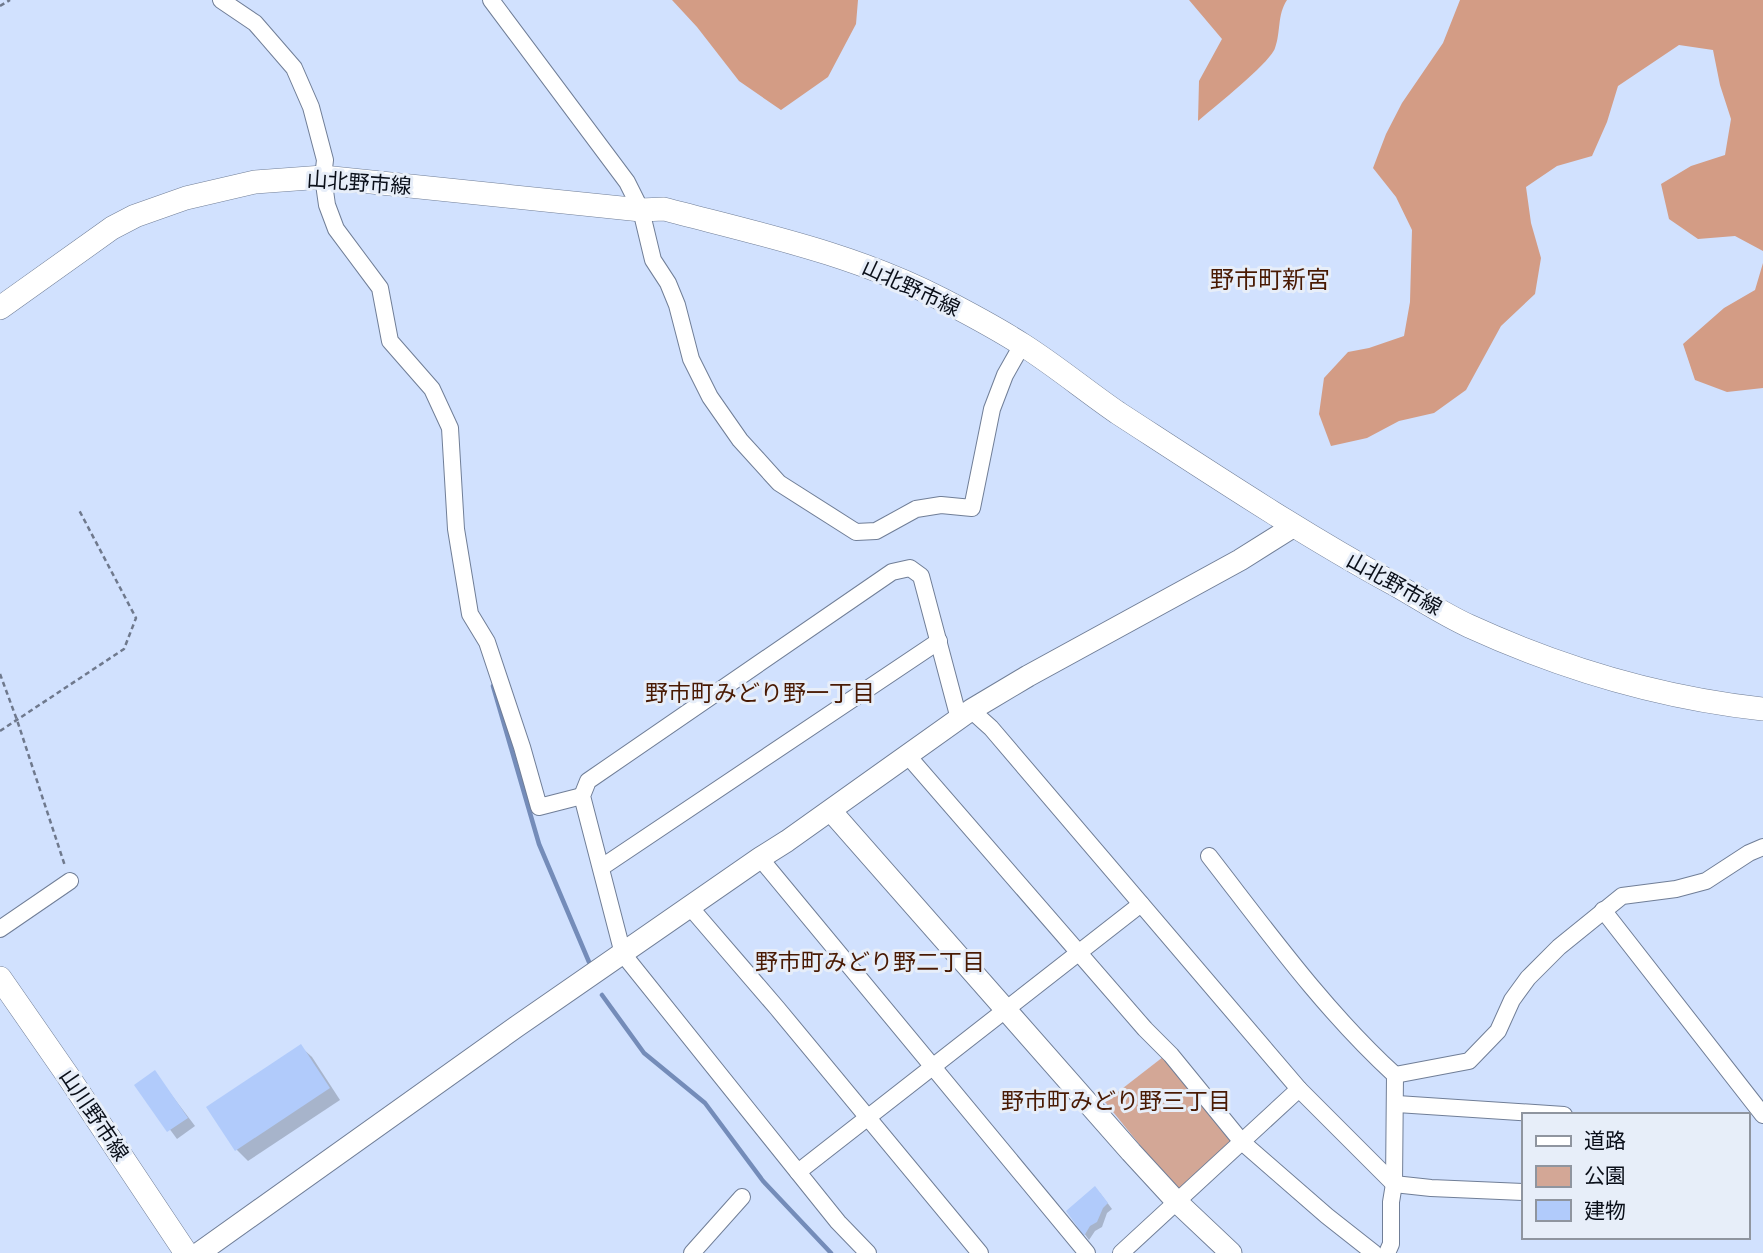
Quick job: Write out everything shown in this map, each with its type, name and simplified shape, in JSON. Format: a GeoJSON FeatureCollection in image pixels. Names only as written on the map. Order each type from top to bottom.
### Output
{"type":"FeatureCollection","features":[{"type":"Feature","properties":{"kind":"main road","name":"山北野市線"},"geometry":{"type":"LineString","coordinates":[[0,308],[112,228],[135,216],[186,198],[255,182],[323,177],[640,210],[664,209],[829,253],[898,277],[945,301],[1022,345],[1114,410],[1294,526],[1467,625],[1542,656],[1606,677],[1673,693],[1763,709]]}},
{"type":"Feature","properties":{"kind":"main road","name":"山川野市線"},"geometry":{"type":"LineString","coordinates":[[0,978],[186,1253]]}},
{"type":"Feature","properties":{"kind":"street"},"geometry":{"type":"LineString","coordinates":[[221,0],[255,23],[295,68],[311,107],[325,160],[323,177],[327,205],[336,229],[380,288],[390,341],[432,389],[450,428],[456,529],[470,614],[486,642],[522,747],[539,807],[582,796]]}},
{"type":"Feature","properties":{"kind":"street"},"geometry":{"type":"LineString","coordinates":[[491,0],[627,182],[640,210],[653,260],[668,282],[677,305],[691,359],[710,397],[740,440],[779,484],[856,532],[876,531],[916,509],[941,505],[972,508],[992,409],[1005,374],[1022,345]]}},
{"type":"Feature","properties":{"kind":"street"},"geometry":{"type":"LineString","coordinates":[[199,1253],[516,1027],[965,715],[1028,676],[1240,560],[1294,526]]}},
{"type":"Feature","properties":{"kind":"street"},"geometry":{"type":"LineString","coordinates":[[868,1253],[838,1222],[623,954],[582,796],[588,781],[892,572],[910,568],[921,576],[939,642],[965,715],[991,728],[1299,1089],[1394,1184],[1522,1192]]}},
{"type":"Feature","properties":{"kind":"street"},"geometry":{"type":"LineString","coordinates":[[602,867],[939,642]]}},
{"type":"Feature","properties":{"kind":"street"},"geometry":{"type":"LineString","coordinates":[[908,756],[1171,1055],[1242,1142],[1374,1253]]}},
{"type":"Feature","properties":{"kind":"street"},"geometry":{"type":"LineString","coordinates":[[831,810],[1177,1202],[1231,1253]]}},
{"type":"Feature","properties":{"kind":"street"},"geometry":{"type":"LineString","coordinates":[[1395,1075],[1469,1061],[1498,1031],[1512,1000],[1528,978],[1559,947],[1622,896],[1676,889],[1706,881],[1749,853],[1763,848]]}},
{"type":"Feature","properties":{"kind":"street"},"geometry":{"type":"LineString","coordinates":[[1209,856],[1321,1000],[1360,1043],[1395,1075],[1397,1104],[1394,1184],[1391,1244],[1387,1253]]}},
{"type":"Feature","properties":{"kind":"street"},"geometry":{"type":"LineString","coordinates":[[760,858],[1087,1253]]}},
{"type":"Feature","properties":{"kind":"street"},"geometry":{"type":"LineString","coordinates":[[0,929],[70,881]]}},
{"type":"Feature","properties":{"kind":"street"},"geometry":{"type":"LineString","coordinates":[[799,1172],[1141,904]]}},
{"type":"Feature","properties":{"kind":"street"},"geometry":{"type":"LineString","coordinates":[[690,907],[980,1253]]}},
{"type":"Feature","properties":{"kind":"street"},"geometry":{"type":"LineString","coordinates":[[1602,910],[1763,1115]]}},
{"type":"Feature","properties":{"kind":"street"},"geometry":{"type":"LineString","coordinates":[[1122,1253],[1299,1089]]}},
{"type":"Feature","properties":{"kind":"street"},"geometry":{"type":"LineString","coordinates":[[1397,1104],[1534,1113]]}},
{"type":"Feature","properties":{"kind":"street"},"geometry":{"type":"LineString","coordinates":[[692,1253],[741,1197]]}},
{"type":"Feature","properties":{"kind":"path"},"geometry":{"type":"LineString","coordinates":[[0,6],[10,0]]}},
{"type":"Feature","properties":{"kind":"path"},"geometry":{"type":"LineString","coordinates":[[0,731],[124,649],[136,618],[79,510]]}},
{"type":"Feature","properties":{"kind":"path"},"geometry":{"type":"LineString","coordinates":[[0,674],[70,881]]}},
{"type":"Feature","properties":{"kind":"green space"},"geometry":{"type":"Polygon","coordinates":[[[1163,1057],[1232,1142],[1178,1192],[1105,1102],[1163,1057]]]}},
{"type":"Feature","properties":{"kind":"shaded area"},"geometry":{"type":"Polygon","coordinates":[[[672,0],[858,0],[856,24],[828,77],[781,110],[739,81],[672,0]]]}},
{"type":"Feature","properties":{"kind":"shaded area"},"geometry":{"type":"Polygon","coordinates":[[[1189,0],[1287,0],[1277,42],[1271,55],[1198,121],[1199,81],[1222,39],[1189,0]]]}},
{"type":"Feature","properties":{"kind":"shaded area"},"geometry":{"type":"Polygon","coordinates":[[[1460,0],[1763,0],[1763,251],[1735,236],[1698,239],[1669,219],[1661,184],[1691,166],[1725,155],[1731,119],[1713,50],[1679,45],[1618,86],[1607,122],[1592,156],[1557,166],[1526,187],[1531,223],[1541,258],[1535,294],[1501,326],[1466,390],[1434,413],[1399,421],[1367,438],[1331,446],[1319,414],[1324,378],[1348,352],[1404,336],[1410,302],[1412,230],[1396,197],[1373,168],[1402,103],[1443,43],[1460,0]]]}},
{"type":"Feature","properties":{"kind":"shaded area"},"geometry":{"type":"Polygon","coordinates":[[[1763,263],[1763,388],[1727,392],[1695,380],[1683,344],[1724,308],[1755,290],[1763,263]]]}},
{"type":"Feature","properties":{"kind":"building"},"geometry":{"type":"Polygon","coordinates":[[[301,1044],[330,1088],[235,1151],[206,1107],[301,1044]]]}},
{"type":"Feature","properties":{"kind":"building"},"geometry":{"type":"Polygon","coordinates":[[[155,1070],[188,1118],[167,1132],[134,1085],[155,1070]]]}},
{"type":"Feature","properties":{"kind":"building"},"geometry":{"type":"Polygon","coordinates":[[[1095,1186],[1108,1203],[1097,1222],[1090,1226],[1084,1236],[1066,1211],[1095,1186]]]}},
{"type":"Feature","properties":{"kind":"waterway"},"geometry":{"type":"LineString","coordinates":[[493,686],[539,844],[589,962]]}},
{"type":"Feature","properties":{"kind":"waterway"},"geometry":{"type":"LineString","coordinates":[[602,995],[644,1053],[705,1103],[763,1181],[831,1253]]}},
{"type":"Feature","properties":{"kind":"district","name":"野市町新宮"},"geometry":{"type":"Point","coordinates":[1270,280]}},
{"type":"Feature","properties":{"kind":"district","name":"野市町みどり野一丁目"},"geometry":{"type":"Point","coordinates":[760,693]}},
{"type":"Feature","properties":{"kind":"district","name":"野市町みどり野二丁目"},"geometry":{"type":"Point","coordinates":[870,962]}},
{"type":"Feature","properties":{"kind":"district","name":"野市町みどり野三丁目"},"geometry":{"type":"Point","coordinates":[1116,1101]}}]}
